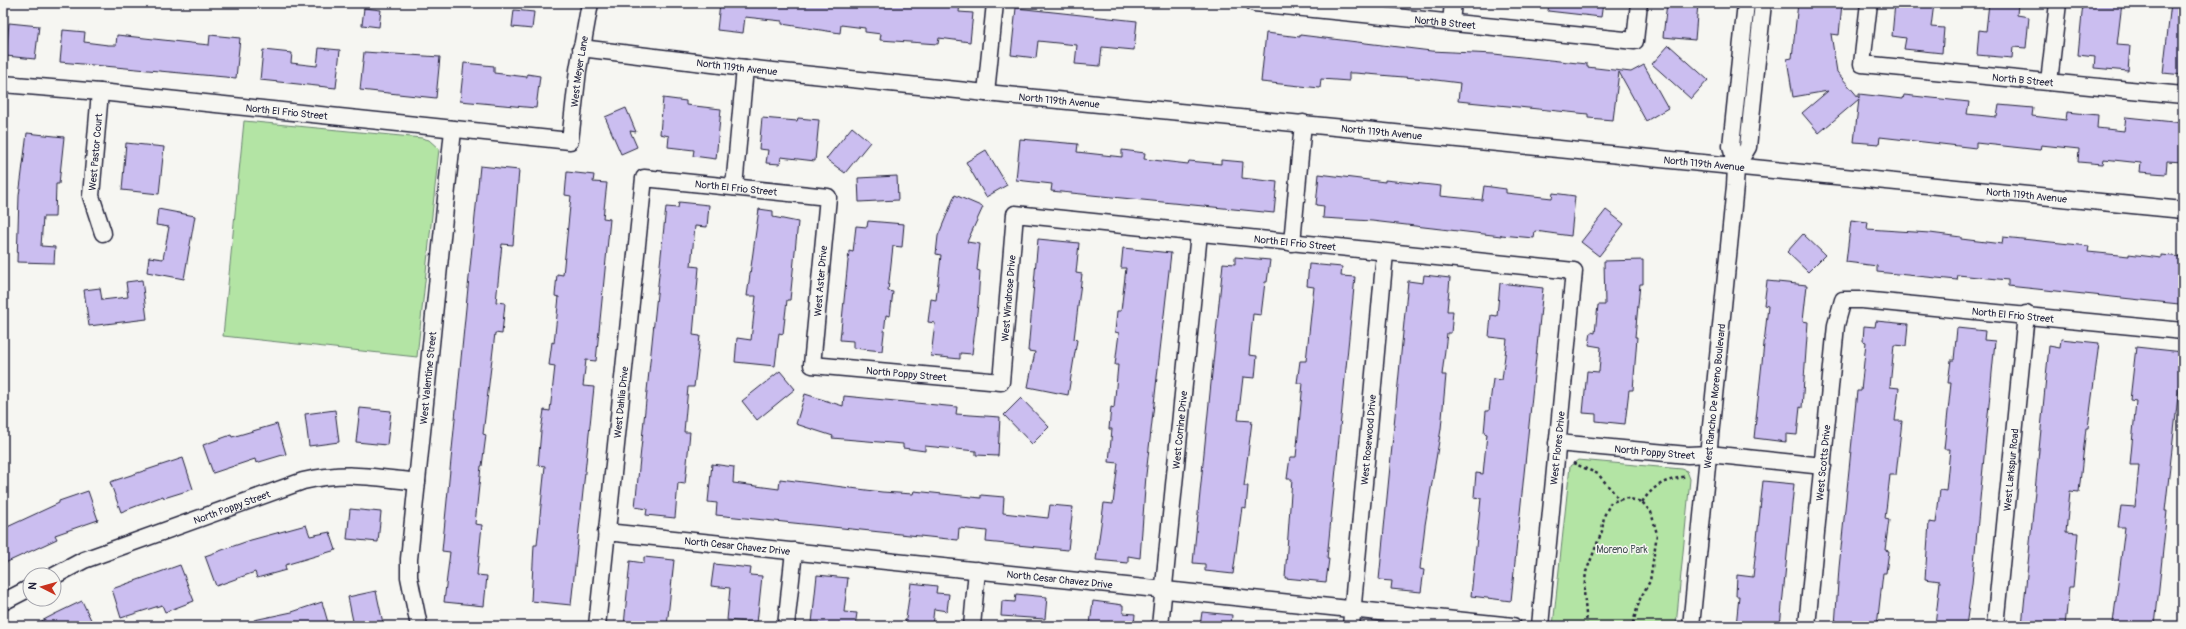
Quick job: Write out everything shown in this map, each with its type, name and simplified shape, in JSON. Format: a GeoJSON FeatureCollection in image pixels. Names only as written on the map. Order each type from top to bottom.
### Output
{"type":"FeatureCollection","features":[{"type":"Feature","properties":{"kind":"street","name":"West Meyer Lane"},"geometry":{"type":"LineString","coordinates":[[570,141],[581,48],[590,3]]}},
{"type":"Feature","properties":{"kind":"street"},"geometry":{"type":"LineString","coordinates":[[986,93],[995,3]]}},
{"type":"Feature","properties":{"kind":"street"},"geometry":{"type":"LineString","coordinates":[[1451,22],[1453,3]]}},
{"type":"Feature","properties":{"kind":"street","name":"North B Street"},"geometry":{"type":"LineString","coordinates":[[1265,4],[1635,41],[1639,3]]}},
{"type":"Feature","properties":{"kind":"street","name":"West Rancho De Moreno Boulevard"},"geometry":{"type":"LineString","coordinates":[[1691,626],[1736,167],[1731,146],[1746,3]]}},
{"type":"Feature","properties":{"kind":"street","name":"West Rancho De Moreno Boulevard"},"geometry":{"type":"LineString","coordinates":[[1736,167],[1748,147],[1763,3]]}},
{"type":"Feature","properties":{"kind":"street","name":"North B Street"},"geometry":{"type":"LineString","coordinates":[[1869,3],[1862,64],[2183,95]]}},
{"type":"Feature","properties":{"kind":"street"},"geometry":{"type":"LineString","coordinates":[[2049,82],[2058,3]]}},
{"type":"Feature","properties":{"kind":"street","name":"North 119th Avenue"},"geometry":{"type":"LineString","coordinates":[[581,48],[745,68],[986,93],[2183,210]]}},
{"type":"Feature","properties":{"kind":"street"},"geometry":{"type":"LineString","coordinates":[[734,187],[745,68]]}},
{"type":"Feature","properties":{"kind":"street","name":"North El Frio Street"},"geometry":{"type":"LineString","coordinates":[[3,84],[100,92],[570,141]]}},
{"type":"Feature","properties":{"kind":"street","name":"West Pastor Court"},"geometry":{"type":"LineString","coordinates":[[100,92],[91,196],[103,233]]}},
{"type":"Feature","properties":{"kind":"street"},"geometry":{"type":"LineString","coordinates":[[1292,243],[1303,123]]}},
{"type":"Feature","properties":{"kind":"street","name":"West Valentine Street"},"geometry":{"type":"LineString","coordinates":[[419,626],[409,568],[453,130]]}},
{"type":"Feature","properties":{"kind":"street","name":"North El Frio Street"},"geometry":{"type":"LineString","coordinates":[[644,178],[828,197]]}},
{"type":"Feature","properties":{"kind":"street","name":"West Dahlia Drive"},"geometry":{"type":"LineString","coordinates":[[597,626],[644,178]]}},
{"type":"Feature","properties":{"kind":"street","name":"West Aster Drive"},"geometry":{"type":"LineString","coordinates":[[812,365],[828,197]]}},
{"type":"Feature","properties":{"kind":"street","name":"North El Frio Street"},"geometry":{"type":"LineString","coordinates":[[1015,214],[1385,253],[1574,271]]}},
{"type":"Feature","properties":{"kind":"street","name":"West Windrose Drive"},"geometry":{"type":"LineString","coordinates":[[1001,382],[1015,214]]}},
{"type":"Feature","properties":{"kind":"street","name":"West Corrine Drive"},"geometry":{"type":"LineString","coordinates":[[1160,626],[1199,233]]}},
{"type":"Feature","properties":{"kind":"street","name":"West Rosewood Drive"},"geometry":{"type":"LineString","coordinates":[[1351,626],[1385,253]]}},
{"type":"Feature","properties":{"kind":"street","name":"West Flores Drive"},"geometry":{"type":"LineString","coordinates":[[1540,626],[1574,271]]}},
{"type":"Feature","properties":{"kind":"street","name":"North El Frio Street"},"geometry":{"type":"LineString","coordinates":[[1843,300],[1862,300],[2026,314],[2183,331]]}},
{"type":"Feature","properties":{"kind":"street","name":"West Scotts Drive"},"geometry":{"type":"LineString","coordinates":[[1807,626],[1836,325],[1843,300]]}},
{"type":"Feature","properties":{"kind":"street","name":"West Larkspur Road"},"geometry":{"type":"LineString","coordinates":[[1996,626],[2026,314]]}},
{"type":"Feature","properties":{"kind":"street","name":"North Poppy Street"},"geometry":{"type":"LineString","coordinates":[[812,365],[1001,382]]}},
{"type":"Feature","properties":{"kind":"street","name":"North Poppy Street"},"geometry":{"type":"LineString","coordinates":[[1558,443],[1688,455],[1709,454],[1823,466]]}},
{"type":"Feature","properties":{"kind":"street","name":"North Poppy Street"},"geometry":{"type":"LineString","coordinates":[[62,572],[84,560],[303,481],[325,476],[351,474],[417,482]]}},
{"type":"Feature","properties":{"kind":"street","name":"North Cesar Chavez Drive"},"geometry":{"type":"LineString","coordinates":[[606,532],[1513,626]]}},
{"type":"Feature","properties":{"kind":"street"},"geometry":{"type":"LineString","coordinates":[[786,626],[794,551]]}},
{"type":"Feature","properties":{"kind":"street"},"geometry":{"type":"LineString","coordinates":[[972,626],[977,570]]}},
{"type":"Feature","properties":{"kind":"street"},"geometry":{"type":"LineString","coordinates":[[3,602],[22,592]]}},
{"type":"Feature","properties":{"kind":"path"},"geometry":{"type":"LineString","coordinates":[[1574,463],[1598,474],[1620,500]]}},
{"type":"Feature","properties":{"kind":"path"},"geometry":{"type":"LineString","coordinates":[[1642,502],[1652,488],[1663,481],[1687,476]]}},
{"type":"Feature","properties":{"kind":"path"},"geometry":{"type":"LineString","coordinates":[[1587,626],[1584,591],[1586,572],[1602,531],[1604,516],[1611,502],[1626,498],[1642,502],[1651,512],[1657,534],[1650,581],[1640,599],[1632,626]]}},
{"type":"Feature","properties":{"kind":"green space"},"geometry":{"type":"Polygon","coordinates":[[[244,121],[422,138],[429,140],[439,149],[417,357],[223,336],[244,121]]]}},
{"type":"Feature","properties":{"kind":"green space","name":"Moreno Park"},"geometry":{"type":"Polygon","coordinates":[[[1578,460],[1682,469],[1687,471],[1690,479],[1676,626],[1553,626],[1570,466],[1578,460]]]}},
{"type":"Feature","properties":{"kind":"building"},"geometry":{"type":"Polygon","coordinates":[[[720,3],[960,3],[959,12],[973,13],[970,42],[939,38],[938,44],[880,40],[881,34],[865,32],[865,28],[841,25],[840,33],[782,24],[782,21],[745,17],[743,33],[717,30],[720,3]]]}},
{"type":"Feature","properties":{"kind":"building"},"geometry":{"type":"Polygon","coordinates":[[[1549,3],[1603,3],[1601,17],[1548,11],[1549,3]]]}},
{"type":"Feature","properties":{"kind":"building"},"geometry":{"type":"Polygon","coordinates":[[[1667,3],[1698,3],[1695,40],[1663,37],[1667,3]]]}},
{"type":"Feature","properties":{"kind":"building"},"geometry":{"type":"Polygon","coordinates":[[[1798,3],[1842,3],[1839,35],[1831,34],[1837,72],[1859,98],[1859,94],[1903,99],[1904,95],[1969,102],[1967,114],[1997,117],[1999,105],[2033,108],[2032,116],[2066,120],[2067,112],[2098,115],[2097,128],[2124,131],[2126,117],[2183,123],[2183,162],[2167,161],[2166,174],[2140,172],[2141,163],[2104,159],[2103,164],[2078,162],[2079,149],[2041,145],[2040,150],[1976,143],[1976,148],[1880,137],[1879,144],[1854,142],[1859,99],[1819,133],[1802,113],[1828,91],[1793,97],[1787,59],[1792,58],[1798,3]]]}},
{"type":"Feature","properties":{"kind":"building"},"geometry":{"type":"Polygon","coordinates":[[[1895,3],[1934,3],[1931,27],[1944,28],[1942,53],[1904,49],[1906,38],[1892,36],[1895,3]]]}},
{"type":"Feature","properties":{"kind":"building"},"geometry":{"type":"Polygon","coordinates":[[[1989,3],[2018,3],[2017,15],[2029,17],[2026,48],[2013,47],[2012,58],[1977,55],[1979,30],[1986,31],[1989,3]]]}},
{"type":"Feature","properties":{"kind":"building"},"geometry":{"type":"Polygon","coordinates":[[[2083,3],[2122,3],[2117,45],[2130,46],[2128,71],[2094,68],[2095,57],[2078,55],[2083,3]]]}},
{"type":"Feature","properties":{"kind":"building"},"geometry":{"type":"Polygon","coordinates":[[[2171,3],[2183,3],[2183,75],[2163,73],[2171,3]]]}},
{"type":"Feature","properties":{"kind":"building"},"geometry":{"type":"Polygon","coordinates":[[[364,8],[381,10],[379,27],[362,25],[364,8]]]}},
{"type":"Feature","properties":{"kind":"building"},"geometry":{"type":"Polygon","coordinates":[[[1016,8],[1137,21],[1134,50],[1102,47],[1100,66],[1075,64],[1077,45],[1038,41],[1036,58],[1011,55],[1016,8]]]}},
{"type":"Feature","properties":{"kind":"building"},"geometry":{"type":"Polygon","coordinates":[[[514,10],[534,12],[532,29],[512,27],[514,10]]]}},
{"type":"Feature","properties":{"kind":"building"},"geometry":{"type":"Polygon","coordinates":[[[9,23],[39,26],[35,59],[6,56],[9,23]]]}},
{"type":"Feature","properties":{"kind":"building"},"geometry":{"type":"Polygon","coordinates":[[[63,30],[85,32],[84,42],[108,45],[116,45],[117,35],[209,45],[210,35],[240,38],[236,78],[60,62],[63,30]]]}},
{"type":"Feature","properties":{"kind":"building"},"geometry":{"type":"Polygon","coordinates":[[[1266,33],[1300,37],[1300,35],[1431,51],[1494,54],[1587,64],[1587,67],[1631,72],[1644,65],[1668,108],[1646,121],[1619,72],[1613,120],[1588,118],[1588,114],[1458,101],[1460,83],[1428,79],[1349,73],[1349,81],[1321,79],[1320,88],[1261,82],[1266,33]]]}},
{"type":"Feature","properties":{"kind":"building"},"geometry":{"type":"Polygon","coordinates":[[[1669,45],[1708,80],[1691,99],[1652,64],[1669,45]]]}},
{"type":"Feature","properties":{"kind":"building"},"geometry":{"type":"Polygon","coordinates":[[[319,48],[340,50],[336,88],[260,80],[263,50],[292,53],[291,63],[317,66],[319,48]]]}},
{"type":"Feature","properties":{"kind":"building"},"geometry":{"type":"Polygon","coordinates":[[[364,52],[440,57],[436,98],[360,90],[364,52]]]}},
{"type":"Feature","properties":{"kind":"building"},"geometry":{"type":"Polygon","coordinates":[[[464,63],[494,66],[494,73],[527,77],[527,74],[540,76],[536,108],[460,101],[464,63]]]}},
{"type":"Feature","properties":{"kind":"building"},"geometry":{"type":"Polygon","coordinates":[[[663,98],[686,101],[686,105],[721,109],[716,159],[693,156],[694,150],[668,147],[669,136],[660,134],[663,98]]]}},
{"type":"Feature","properties":{"kind":"building"},"geometry":{"type":"Polygon","coordinates":[[[626,108],[636,132],[630,131],[637,147],[621,154],[605,117],[626,108]]]}},
{"type":"Feature","properties":{"kind":"building"},"geometry":{"type":"Polygon","coordinates":[[[762,118],[797,121],[798,118],[819,120],[815,161],[781,157],[780,164],[766,163],[768,150],[759,149],[762,118]]]}},
{"type":"Feature","properties":{"kind":"building"},"geometry":{"type":"Polygon","coordinates":[[[852,127],[870,142],[845,173],[826,159],[852,127]]]}},
{"type":"Feature","properties":{"kind":"building"},"geometry":{"type":"Polygon","coordinates":[[[27,133],[64,137],[59,184],[56,184],[55,217],[43,217],[41,246],[55,247],[54,263],[17,262],[19,196],[27,133]]]}},
{"type":"Feature","properties":{"kind":"building"},"geometry":{"type":"Polygon","coordinates":[[[1020,139],[1078,144],[1077,152],[1122,157],[1122,150],[1145,153],[1144,159],[1188,164],[1189,161],[1221,164],[1221,160],[1243,162],[1242,178],[1277,182],[1274,213],[1051,191],[1052,184],[1016,180],[1020,139]]]}},
{"type":"Feature","properties":{"kind":"building"},"geometry":{"type":"Polygon","coordinates":[[[126,143],[164,147],[159,194],[122,190],[126,143]]]}},
{"type":"Feature","properties":{"kind":"building"},"geometry":{"type":"Polygon","coordinates":[[[986,150],[1007,185],[986,197],[966,162],[986,150]]]}},
{"type":"Feature","properties":{"kind":"building"},"geometry":{"type":"Polygon","coordinates":[[[480,166],[519,170],[513,245],[502,244],[496,302],[505,303],[502,334],[495,333],[483,434],[486,435],[475,524],[482,525],[477,575],[487,576],[484,606],[444,602],[450,552],[442,551],[480,166]]]}},
{"type":"Feature","properties":{"kind":"building"},"geometry":{"type":"Polygon","coordinates":[[[567,172],[594,175],[593,182],[607,183],[603,218],[610,219],[596,361],[586,360],[583,386],[594,387],[571,605],[531,601],[534,545],[537,545],[545,466],[538,465],[541,431],[544,410],[550,411],[555,366],[549,365],[552,342],[554,343],[559,297],[555,296],[557,274],[563,275],[571,196],[565,195],[567,172]]]}},
{"type":"Feature","properties":{"kind":"building"},"geometry":{"type":"Polygon","coordinates":[[[1319,174],[1385,182],[1385,180],[1441,186],[1440,196],[1482,200],[1484,186],[1506,189],[1506,193],[1552,198],[1553,193],[1575,196],[1571,236],[1535,231],[1534,238],[1501,236],[1372,221],[1323,218],[1324,206],[1316,205],[1319,174]]]}},
{"type":"Feature","properties":{"kind":"building"},"geometry":{"type":"Polygon","coordinates":[[[897,176],[898,200],[859,202],[858,178],[897,176]]]}},
{"type":"Feature","properties":{"kind":"building"},"geometry":{"type":"Polygon","coordinates":[[[955,195],[983,207],[967,242],[980,244],[977,270],[980,271],[978,304],[972,354],[960,353],[960,359],[931,356],[935,323],[928,322],[931,299],[936,300],[941,255],[936,254],[938,236],[955,195]]]}},
{"type":"Feature","properties":{"kind":"building"},"geometry":{"type":"Polygon","coordinates":[[[679,202],[709,205],[707,227],[695,226],[691,266],[699,267],[693,335],[700,336],[694,387],[688,387],[684,432],[690,432],[685,484],[678,483],[675,518],[646,515],[647,509],[635,507],[666,207],[678,208],[679,202]]]}},
{"type":"Feature","properties":{"kind":"building"},"geometry":{"type":"Polygon","coordinates":[[[158,209],[195,216],[184,279],[147,272],[149,257],[163,259],[169,227],[156,225],[158,209]]]}},
{"type":"Feature","properties":{"kind":"building"},"geometry":{"type":"Polygon","coordinates":[[[759,209],[773,211],[773,217],[798,222],[790,300],[787,300],[783,334],[779,333],[775,366],[735,362],[737,338],[751,340],[756,296],[747,296],[759,209]]]}},
{"type":"Feature","properties":{"kind":"building"},"geometry":{"type":"Polygon","coordinates":[[[1606,210],[1624,224],[1599,256],[1581,242],[1606,210]]]}},
{"type":"Feature","properties":{"kind":"building"},"geometry":{"type":"Polygon","coordinates":[[[1851,220],[1868,222],[1867,229],[1930,233],[1961,237],[1961,239],[2002,244],[2003,237],[2089,246],[2088,252],[2129,256],[2129,254],[2161,258],[2161,255],[2183,257],[2179,304],[2008,286],[2008,280],[1958,275],[1957,280],[1877,272],[1877,266],[1846,262],[1851,220]]]}},
{"type":"Feature","properties":{"kind":"building"},"geometry":{"type":"Polygon","coordinates":[[[868,221],[904,224],[902,247],[893,246],[888,291],[893,292],[890,316],[886,315],[882,351],[853,348],[853,341],[840,340],[849,251],[853,252],[856,226],[867,227],[868,221]]]}},
{"type":"Feature","properties":{"kind":"building"},"geometry":{"type":"Polygon","coordinates":[[[1803,234],[1825,255],[1808,272],[1787,252],[1803,234]]]}},
{"type":"Feature","properties":{"kind":"building"},"geometry":{"type":"Polygon","coordinates":[[[1038,239],[1079,243],[1076,273],[1082,274],[1074,339],[1077,340],[1068,395],[1028,387],[1035,352],[1028,351],[1038,239]]]}},
{"type":"Feature","properties":{"kind":"building"},"geometry":{"type":"Polygon","coordinates":[[[1123,248],[1171,253],[1146,475],[1140,558],[1128,556],[1128,563],[1096,560],[1104,503],[1113,504],[1118,463],[1109,462],[1112,429],[1109,429],[1111,407],[1114,408],[1118,365],[1115,365],[1119,333],[1115,332],[1117,311],[1121,311],[1126,268],[1121,268],[1123,248]]]}},
{"type":"Feature","properties":{"kind":"building"},"geometry":{"type":"Polygon","coordinates":[[[1235,257],[1270,260],[1267,282],[1265,282],[1261,315],[1253,314],[1249,355],[1257,356],[1255,378],[1243,377],[1238,420],[1252,421],[1244,486],[1248,486],[1246,508],[1242,507],[1233,574],[1205,571],[1205,564],[1193,563],[1223,263],[1235,264],[1235,257]]]}},
{"type":"Feature","properties":{"kind":"building"},"geometry":{"type":"Polygon","coordinates":[[[1643,260],[1643,284],[1640,284],[1635,337],[1637,337],[1633,390],[1629,390],[1625,424],[1596,421],[1596,414],[1583,413],[1587,371],[1599,372],[1601,347],[1589,345],[1591,332],[1595,333],[1598,305],[1605,305],[1604,261],[1643,260]]]}},
{"type":"Feature","properties":{"kind":"building"},"geometry":{"type":"Polygon","coordinates":[[[1309,264],[1342,267],[1341,276],[1355,277],[1326,582],[1285,578],[1292,479],[1287,479],[1290,457],[1296,457],[1303,383],[1297,383],[1300,361],[1306,361],[1314,287],[1307,286],[1309,264]]]}},
{"type":"Feature","properties":{"kind":"building"},"geometry":{"type":"Polygon","coordinates":[[[1424,275],[1450,278],[1447,311],[1453,311],[1451,333],[1447,333],[1442,375],[1446,375],[1441,429],[1425,525],[1420,569],[1424,570],[1421,592],[1391,589],[1392,581],[1379,580],[1408,281],[1423,283],[1424,275]]]}},
{"type":"Feature","properties":{"kind":"building"},"geometry":{"type":"Polygon","coordinates":[[[142,280],[147,319],[89,326],[84,290],[100,288],[102,300],[128,297],[126,282],[142,280]]]}},
{"type":"Feature","properties":{"kind":"building"},"geometry":{"type":"Polygon","coordinates":[[[1767,281],[1807,285],[1803,321],[1808,322],[1802,408],[1800,407],[1797,435],[1786,434],[1786,442],[1754,438],[1768,306],[1764,305],[1767,281]]]}},
{"type":"Feature","properties":{"kind":"building"},"geometry":{"type":"Polygon","coordinates":[[[1500,283],[1543,288],[1511,601],[1471,596],[1481,498],[1474,497],[1476,473],[1483,474],[1487,434],[1484,433],[1486,411],[1489,411],[1493,379],[1502,380],[1507,339],[1489,337],[1491,315],[1497,316],[1500,283]]]}},
{"type":"Feature","properties":{"kind":"building"},"geometry":{"type":"Polygon","coordinates":[[[1876,321],[1908,324],[1906,346],[1894,345],[1890,387],[1899,388],[1895,421],[1902,421],[1896,475],[1890,475],[1885,519],[1889,520],[1885,550],[1889,551],[1886,573],[1883,573],[1877,626],[1835,626],[1839,568],[1857,391],[1861,391],[1866,342],[1863,341],[1864,326],[1875,327],[1876,321]]]}},
{"type":"Feature","properties":{"kind":"building"},"geometry":{"type":"Polygon","coordinates":[[[1957,328],[1985,331],[1984,340],[1995,341],[1972,584],[1966,626],[1935,626],[1940,581],[1925,579],[1929,522],[1936,523],[1940,490],[1946,491],[1950,449],[1944,449],[1951,383],[1948,383],[1951,360],[1954,360],[1957,328]]]}},
{"type":"Feature","properties":{"kind":"building"},"geometry":{"type":"Polygon","coordinates":[[[2061,339],[2099,343],[2088,428],[2086,428],[2079,492],[2070,491],[2066,532],[2078,533],[2073,587],[2069,587],[2065,626],[2022,626],[2049,346],[2060,348],[2061,339]]]}},
{"type":"Feature","properties":{"kind":"building"},"geometry":{"type":"Polygon","coordinates":[[[2136,347],[2183,352],[2165,511],[2167,511],[2155,626],[2113,623],[2125,527],[2118,527],[2121,506],[2135,507],[2139,465],[2130,465],[2136,401],[2130,400],[2136,347]]]}},
{"type":"Feature","properties":{"kind":"building"},"geometry":{"type":"Polygon","coordinates":[[[780,371],[795,389],[757,420],[742,401],[780,371]]]}},
{"type":"Feature","properties":{"kind":"building"},"geometry":{"type":"Polygon","coordinates":[[[805,394],[843,406],[844,396],[957,407],[956,414],[1000,417],[998,456],[976,455],[976,451],[925,446],[925,451],[903,448],[903,444],[832,438],[833,436],[796,424],[805,394]]]}},
{"type":"Feature","properties":{"kind":"building"},"geometry":{"type":"Polygon","coordinates":[[[1021,398],[1049,427],[1032,444],[1004,415],[1021,398]]]}},
{"type":"Feature","properties":{"kind":"building"},"geometry":{"type":"Polygon","coordinates":[[[360,408],[391,411],[387,445],[356,442],[360,408]]]}},
{"type":"Feature","properties":{"kind":"building"},"geometry":{"type":"Polygon","coordinates":[[[335,410],[339,442],[309,446],[305,414],[335,410]]]}},
{"type":"Feature","properties":{"kind":"building"},"geometry":{"type":"Polygon","coordinates":[[[277,424],[286,454],[256,463],[255,459],[213,473],[203,445],[231,435],[232,437],[277,424]]]}},
{"type":"Feature","properties":{"kind":"building"},"geometry":{"type":"Polygon","coordinates":[[[183,458],[193,489],[164,498],[163,496],[121,512],[110,482],[183,458]]]}},
{"type":"Feature","properties":{"kind":"building"},"geometry":{"type":"Polygon","coordinates":[[[712,464],[734,467],[733,483],[779,489],[780,479],[882,492],[913,494],[914,491],[981,498],[981,495],[1004,497],[1003,513],[1048,518],[1050,505],[1073,507],[1068,550],[986,542],[987,531],[959,528],[958,540],[716,515],[717,503],[708,502],[712,464]]]}},
{"type":"Feature","properties":{"kind":"building"},"geometry":{"type":"Polygon","coordinates":[[[1763,481],[1794,484],[1780,626],[1736,626],[1739,596],[1736,596],[1737,575],[1753,577],[1763,481]]]}},
{"type":"Feature","properties":{"kind":"building"},"geometry":{"type":"Polygon","coordinates":[[[88,491],[98,520],[55,535],[57,539],[3,564],[3,529],[59,503],[59,501],[88,491]]]}},
{"type":"Feature","properties":{"kind":"building"},"geometry":{"type":"Polygon","coordinates":[[[350,509],[381,512],[378,542],[347,539],[350,509]]]}},
{"type":"Feature","properties":{"kind":"building"},"geometry":{"type":"Polygon","coordinates":[[[306,525],[310,536],[330,532],[336,550],[285,565],[286,570],[257,578],[255,572],[216,586],[205,556],[251,540],[306,525]]]}},
{"type":"Feature","properties":{"kind":"building"},"geometry":{"type":"Polygon","coordinates":[[[644,557],[674,560],[667,626],[624,626],[630,561],[644,563],[644,557]]]}},
{"type":"Feature","properties":{"kind":"building"},"geometry":{"type":"Polygon","coordinates":[[[714,564],[751,568],[750,575],[762,576],[757,623],[727,620],[730,588],[711,586],[714,564]]]}},
{"type":"Feature","properties":{"kind":"building"},"geometry":{"type":"Polygon","coordinates":[[[180,565],[194,601],[165,612],[162,605],[121,618],[112,589],[180,565]]]}},
{"type":"Feature","properties":{"kind":"building"},"geometry":{"type":"Polygon","coordinates":[[[817,575],[848,578],[844,612],[857,613],[855,626],[825,626],[825,624],[812,623],[817,575]]]}},
{"type":"Feature","properties":{"kind":"building"},"geometry":{"type":"Polygon","coordinates":[[[911,583],[937,586],[936,593],[949,594],[947,611],[934,609],[932,626],[905,626],[911,583]]]}},
{"type":"Feature","properties":{"kind":"building"},"geometry":{"type":"Polygon","coordinates":[[[376,591],[383,623],[354,626],[348,597],[376,591]]]}},
{"type":"Feature","properties":{"kind":"building"},"geometry":{"type":"Polygon","coordinates":[[[1016,594],[1047,597],[1045,619],[1001,616],[1002,601],[1015,602],[1016,594]]]}},
{"type":"Feature","properties":{"kind":"building"},"geometry":{"type":"Polygon","coordinates":[[[82,601],[94,626],[32,626],[55,614],[82,601]]]}},
{"type":"Feature","properties":{"kind":"building"},"geometry":{"type":"Polygon","coordinates":[[[1093,601],[1123,605],[1123,613],[1135,614],[1134,626],[1090,624],[1093,601]]]}},
{"type":"Feature","properties":{"kind":"building"},"geometry":{"type":"Polygon","coordinates":[[[322,602],[329,626],[254,626],[254,620],[292,612],[322,602]]]}},
{"type":"Feature","properties":{"kind":"building"},"geometry":{"type":"Polygon","coordinates":[[[1202,612],[1232,615],[1231,626],[1200,626],[1202,612]]]}}]}
